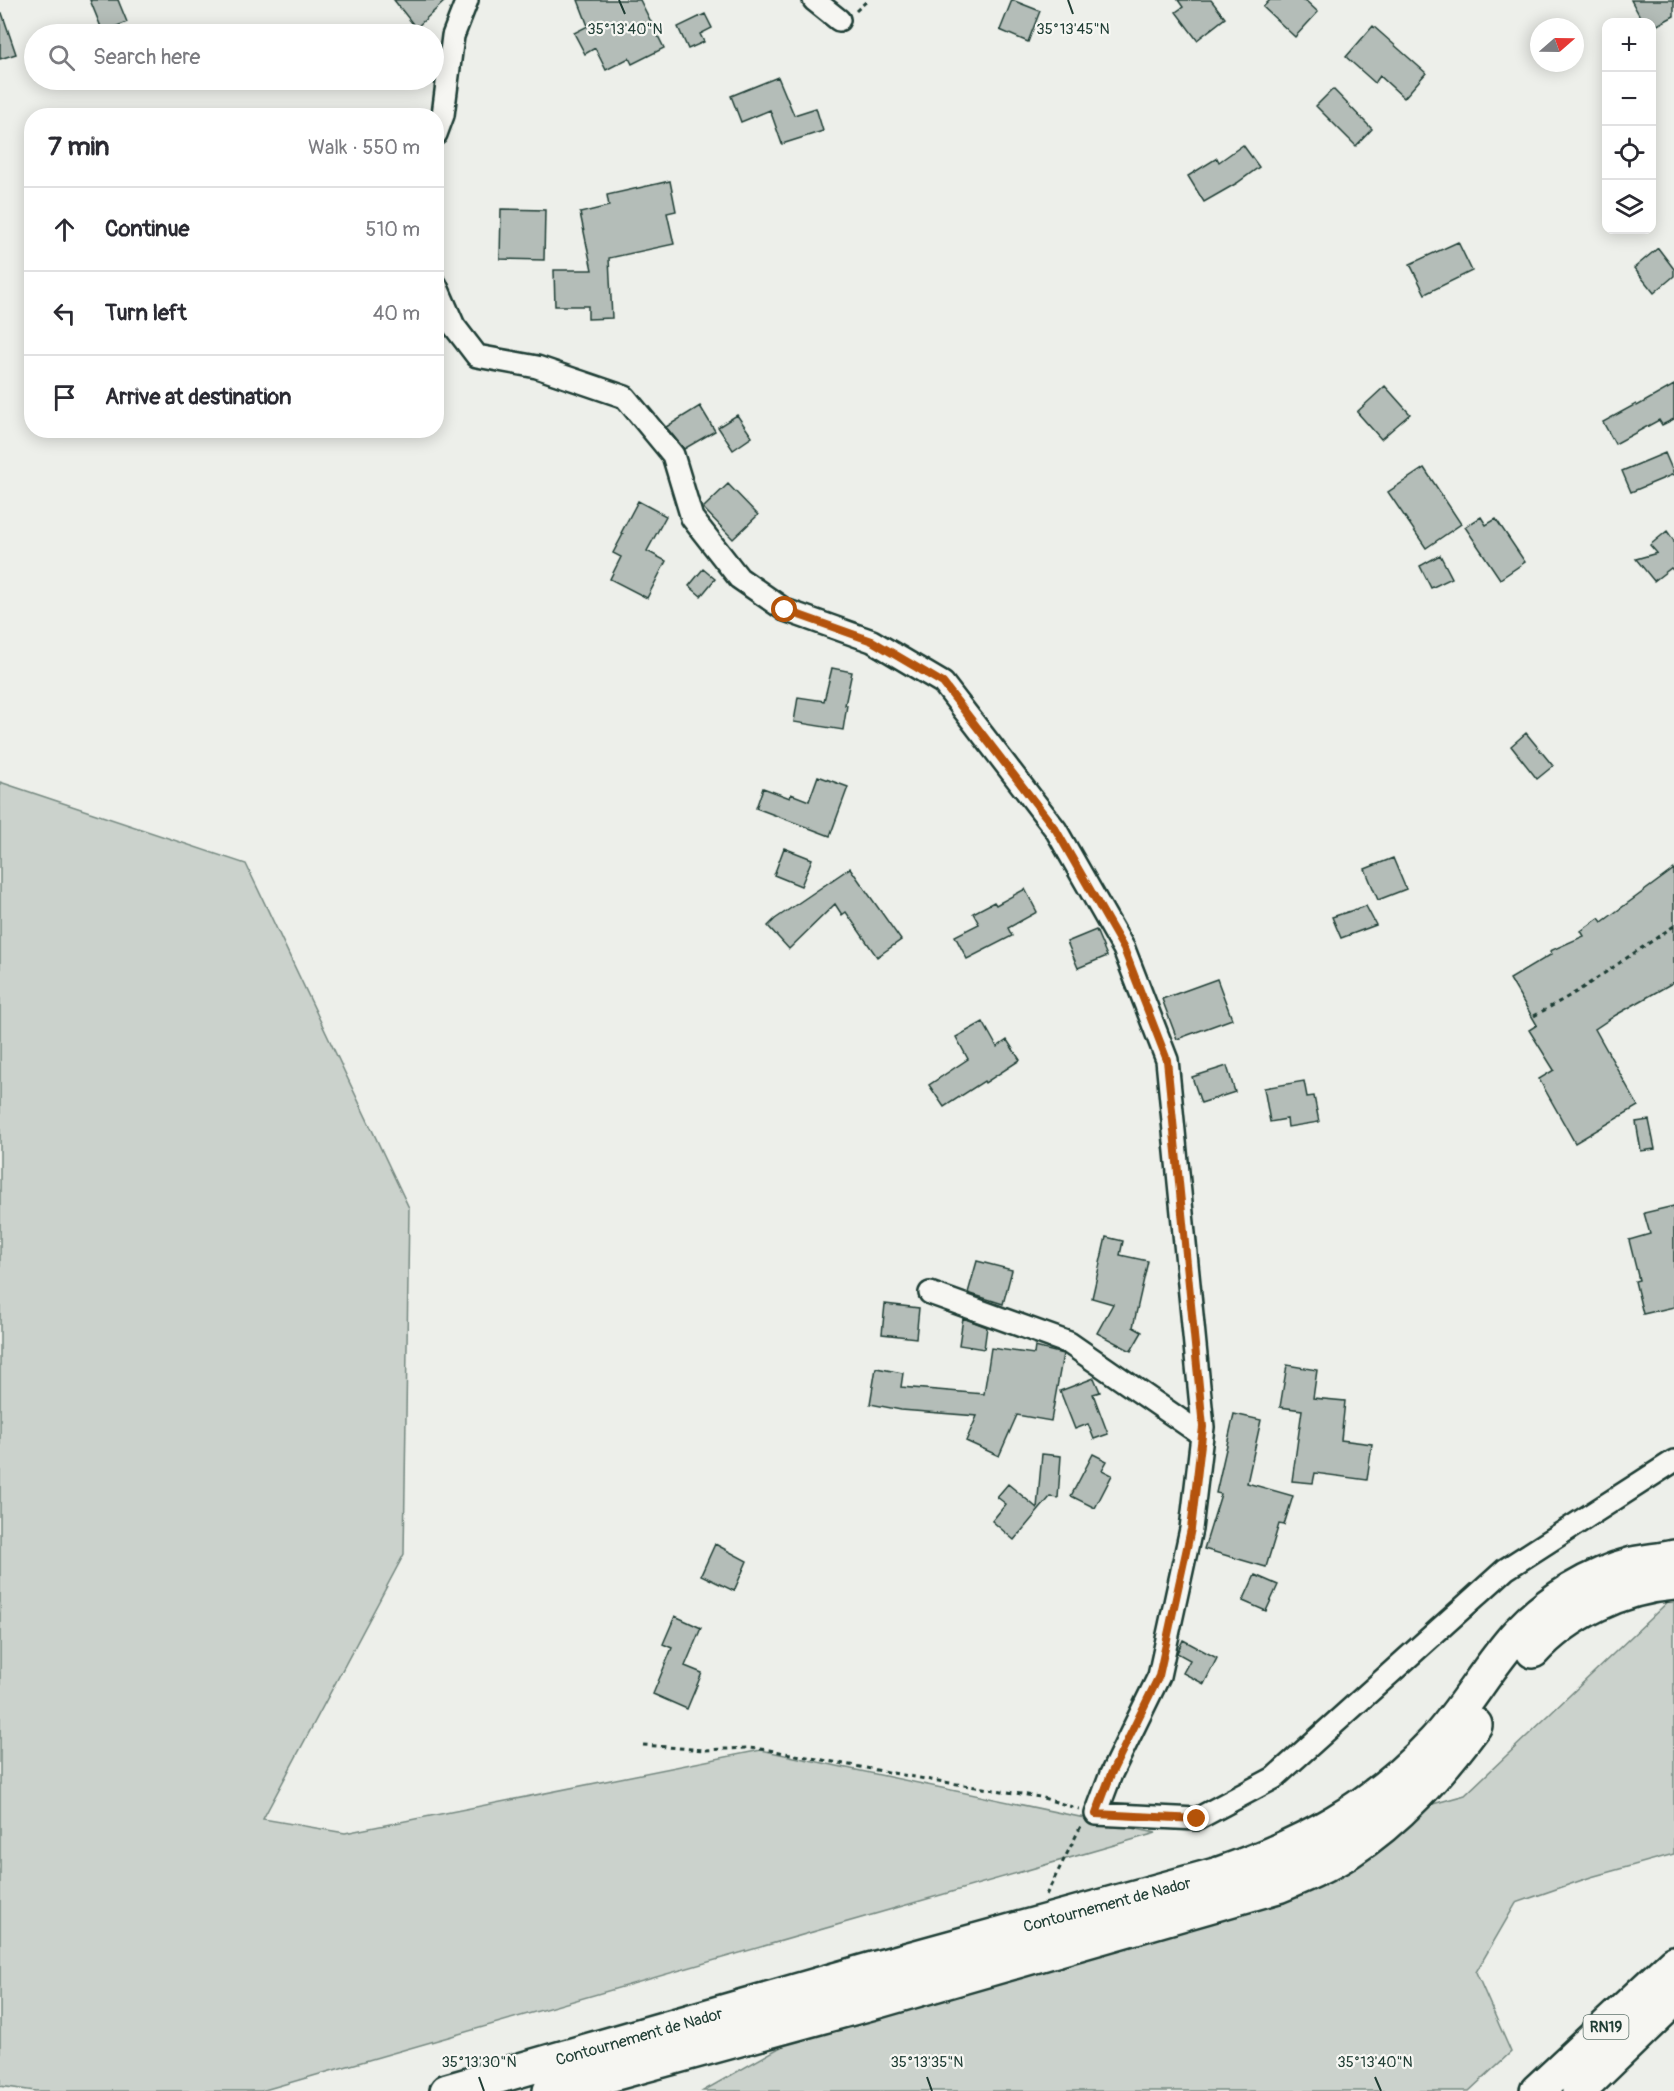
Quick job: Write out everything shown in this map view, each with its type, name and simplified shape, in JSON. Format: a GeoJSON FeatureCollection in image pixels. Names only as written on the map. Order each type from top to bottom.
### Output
{"type":"FeatureCollection","features":[{"type":"Feature","properties":{"kind":"highway","name":"Contournement de Nador"},"geometry":{"type":"LineString","coordinates":[[447,2091],[869,1970],[1219,1874],[1268,1857],[1314,1835],[1358,1808],[1399,1776],[1436,1740],[1517,1634],[1551,1603],[1590,1580],[1633,1564],[1674,1557]]}},
{"type":"Feature","properties":{"kind":"highway","name":"Contournement de Nador"},"geometry":{"type":"LineString","coordinates":[[550,2091],[1236,1899],[1278,1886],[1329,1863],[1350,1851],[1415,1797],[1451,1757],[1533,1650],[1564,1622],[1608,1600],[1646,1587],[1674,1583]]}},
{"type":"Feature","properties":{"kind":"highway","name":"RN19"},"geometry":{"type":"LineString","coordinates":[[1538,2091],[1674,1963]]}},
{"type":"Feature","properties":{"kind":"highway"},"geometry":{"type":"LineString","coordinates":[[869,1970],[878,2001]]}},
{"type":"Feature","properties":{"kind":"highway","name":"RN19"},"geometry":{"type":"LineString","coordinates":[[1579,2091],[1674,1999]]}},
{"type":"Feature","properties":{"kind":"street"},"geometry":{"type":"LineString","coordinates":[[444,108],[453,36],[467,0]]}},
{"type":"Feature","properties":{"kind":"street"},"geometry":{"type":"LineString","coordinates":[[814,0],[839,20]]}},
{"type":"Feature","properties":{"kind":"street"},"geometry":{"type":"LineString","coordinates":[[444,303],[454,326],[477,356],[537,367],[625,397],[673,455],[692,518],[739,578],[785,610],[872,641],[943,683],[1056,830],[1124,949],[1167,1060],[1203,1427],[1191,1529],[1159,1676],[1091,1813],[1197,1819],[1274,1778],[1506,1569],[1674,1461]]}},
{"type":"Feature","properties":{"kind":"street"},"geometry":{"type":"LineString","coordinates":[[930,1293],[1069,1344],[1202,1435]]}},
{"type":"Feature","properties":{"kind":"path"},"geometry":{"type":"LineString","coordinates":[[1534,1016],[1578,991],[1674,926]]}},
{"type":"Feature","properties":{"kind":"path"},"geometry":{"type":"LineString","coordinates":[[643,1745],[704,1750],[749,1748],[768,1750],[925,1779],[1040,1797],[1091,1813],[1084,1821],[1046,1892],[1046,1902],[1053,1919]]}},
{"type":"Feature","properties":{"kind":"shaded area"},"geometry":{"type":"Polygon","coordinates":[[[0,782],[246,864],[409,1208],[404,1554],[263,1819],[345,1833],[761,1750],[1156,1833],[261,2091],[35,2091],[0,2086],[0,782]]]}},
{"type":"Feature","properties":{"kind":"shaded area"},"geometry":{"type":"Polygon","coordinates":[[[1674,1596],[1674,1854],[1591,1877],[1516,1903],[1476,1972],[1511,2052],[1469,2091],[703,2091],[864,2000],[1332,1832],[1465,1795],[1674,1596]]]}},
{"type":"Feature","properties":{"kind":"building"},"geometry":{"type":"Polygon","coordinates":[[[90,0],[118,0],[127,22],[100,24],[90,0]]]}},
{"type":"Feature","properties":{"kind":"building"},"geometry":{"type":"Polygon","coordinates":[[[394,0],[446,0],[420,24],[413,24],[394,0]]]}},
{"type":"Feature","properties":{"kind":"building"},"geometry":{"type":"Polygon","coordinates":[[[578,0],[640,0],[664,48],[632,64],[629,58],[606,70],[595,48],[585,54],[574,33],[588,26],[578,0]]]}},
{"type":"Feature","properties":{"kind":"building"},"geometry":{"type":"Polygon","coordinates":[[[1012,0],[1040,11],[1028,42],[1000,30],[1012,0]]]}},
{"type":"Feature","properties":{"kind":"building"},"geometry":{"type":"Polygon","coordinates":[[[1178,0],[1211,0],[1225,18],[1197,40],[1176,12],[1183,7],[1178,0]]]}},
{"type":"Feature","properties":{"kind":"building"},"geometry":{"type":"Polygon","coordinates":[[[1270,0],[1305,0],[1318,12],[1295,37],[1263,7],[1270,0]]]}},
{"type":"Feature","properties":{"kind":"building"},"geometry":{"type":"Polygon","coordinates":[[[1631,0],[1674,0],[1674,16],[1656,26],[1656,18],[1641,18],[1631,0]]]}},
{"type":"Feature","properties":{"kind":"building"},"geometry":{"type":"Polygon","coordinates":[[[2,13],[16,54],[0,59],[0,14],[2,13]]]}},
{"type":"Feature","properties":{"kind":"building"},"geometry":{"type":"Polygon","coordinates":[[[705,14],[712,28],[700,34],[704,42],[688,49],[678,27],[705,14]]]}},
{"type":"Feature","properties":{"kind":"building"},"geometry":{"type":"Polygon","coordinates":[[[1373,26],[1426,73],[1404,98],[1380,76],[1375,83],[1346,57],[1373,26]]]}},
{"type":"Feature","properties":{"kind":"building"},"geometry":{"type":"Polygon","coordinates":[[[778,77],[794,115],[816,108],[823,131],[782,144],[770,110],[741,122],[731,96],[778,77]]]}},
{"type":"Feature","properties":{"kind":"building"},"geometry":{"type":"Polygon","coordinates":[[[1333,89],[1372,129],[1356,146],[1316,106],[1333,89]]]}},
{"type":"Feature","properties":{"kind":"building"},"geometry":{"type":"Polygon","coordinates":[[[1243,145],[1259,167],[1204,202],[1188,176],[1217,158],[1219,162],[1243,145]]]}},
{"type":"Feature","properties":{"kind":"building"},"geometry":{"type":"Polygon","coordinates":[[[670,181],[676,211],[667,213],[674,244],[609,258],[612,318],[588,319],[588,306],[555,306],[554,270],[592,270],[580,213],[609,206],[607,195],[670,181]]]}},
{"type":"Feature","properties":{"kind":"building"},"geometry":{"type":"Polygon","coordinates":[[[501,209],[545,210],[544,260],[500,259],[501,209]]]}},
{"type":"Feature","properties":{"kind":"building"},"geometry":{"type":"Polygon","coordinates":[[[1458,242],[1472,271],[1425,294],[1410,264],[1458,242]]]}},
{"type":"Feature","properties":{"kind":"building"},"geometry":{"type":"Polygon","coordinates":[[[1658,248],[1674,269],[1674,276],[1654,293],[1634,268],[1658,248]]]}},
{"type":"Feature","properties":{"kind":"building"},"geometry":{"type":"Polygon","coordinates":[[[1674,385],[1674,419],[1662,425],[1659,420],[1615,444],[1603,422],[1674,385]]]}},
{"type":"Feature","properties":{"kind":"building"},"geometry":{"type":"Polygon","coordinates":[[[1385,386],[1410,414],[1381,439],[1357,412],[1385,386]]]}},
{"type":"Feature","properties":{"kind":"building"},"geometry":{"type":"Polygon","coordinates":[[[700,406],[715,431],[684,449],[666,427],[700,406]]]}},
{"type":"Feature","properties":{"kind":"building"},"geometry":{"type":"Polygon","coordinates":[[[737,415],[752,437],[733,450],[718,427],[737,415]]]}},
{"type":"Feature","properties":{"kind":"building"},"geometry":{"type":"Polygon","coordinates":[[[1665,453],[1674,474],[1631,492],[1622,471],[1665,453]]]}},
{"type":"Feature","properties":{"kind":"building"},"geometry":{"type":"Polygon","coordinates":[[[1424,468],[1461,524],[1426,548],[1388,492],[1424,468]]]}},
{"type":"Feature","properties":{"kind":"building"},"geometry":{"type":"Polygon","coordinates":[[[728,484],[758,515],[733,539],[703,508],[728,484]]]}},
{"type":"Feature","properties":{"kind":"building"},"geometry":{"type":"Polygon","coordinates":[[[638,501],[666,516],[647,551],[666,561],[647,598],[610,579],[621,557],[613,553],[638,501]]]}},
{"type":"Feature","properties":{"kind":"building"},"geometry":{"type":"Polygon","coordinates":[[[1481,517],[1486,525],[1496,519],[1525,562],[1500,579],[1465,527],[1481,517]]]}},
{"type":"Feature","properties":{"kind":"building"},"geometry":{"type":"Polygon","coordinates":[[[1667,531],[1674,541],[1674,571],[1671,568],[1654,581],[1636,559],[1657,553],[1650,545],[1667,531]]]}},
{"type":"Feature","properties":{"kind":"building"},"geometry":{"type":"Polygon","coordinates":[[[1440,555],[1452,578],[1431,588],[1420,566],[1440,555]]]}},
{"type":"Feature","properties":{"kind":"building"},"geometry":{"type":"Polygon","coordinates":[[[703,569],[715,579],[701,596],[689,586],[703,569]]]}},
{"type":"Feature","properties":{"kind":"building"},"geometry":{"type":"Polygon","coordinates":[[[832,668],[852,672],[845,705],[847,705],[843,730],[794,722],[798,697],[824,701],[832,668]]]}},
{"type":"Feature","properties":{"kind":"building"},"geometry":{"type":"Polygon","coordinates":[[[1526,733],[1553,766],[1537,779],[1511,746],[1526,733]]]}},
{"type":"Feature","properties":{"kind":"building"},"geometry":{"type":"Polygon","coordinates":[[[818,776],[848,787],[830,836],[756,808],[763,788],[790,798],[791,794],[809,801],[818,776]]]}},
{"type":"Feature","properties":{"kind":"building"},"geometry":{"type":"Polygon","coordinates":[[[784,848],[812,859],[801,886],[774,875],[784,848]]]}},
{"type":"Feature","properties":{"kind":"building"},"geometry":{"type":"Polygon","coordinates":[[[1393,858],[1406,889],[1378,900],[1365,869],[1393,858]]]}},
{"type":"Feature","properties":{"kind":"building"},"geometry":{"type":"Polygon","coordinates":[[[850,868],[901,940],[877,957],[846,912],[842,915],[835,904],[789,949],[768,926],[850,868]]]}},
{"type":"Feature","properties":{"kind":"building"},"geometry":{"type":"Polygon","coordinates":[[[1674,869],[1674,982],[1595,1029],[1638,1106],[1575,1143],[1539,1079],[1554,1070],[1529,1030],[1537,1025],[1510,979],[1552,954],[1550,951],[1584,936],[1581,931],[1599,918],[1602,922],[1674,869]]]}},
{"type":"Feature","properties":{"kind":"building"},"geometry":{"type":"Polygon","coordinates":[[[1025,889],[1037,912],[1008,928],[1012,936],[967,959],[955,936],[979,924],[973,913],[994,902],[996,905],[1025,889]]]}},
{"type":"Feature","properties":{"kind":"building"},"geometry":{"type":"Polygon","coordinates":[[[1366,906],[1376,925],[1341,938],[1332,917],[1366,906]]]}},
{"type":"Feature","properties":{"kind":"building"},"geometry":{"type":"Polygon","coordinates":[[[1096,930],[1107,956],[1078,968],[1067,942],[1096,930]]]}},
{"type":"Feature","properties":{"kind":"building"},"geometry":{"type":"Polygon","coordinates":[[[1217,979],[1232,1019],[1177,1039],[1162,999],[1217,979]]]}},
{"type":"Feature","properties":{"kind":"building"},"geometry":{"type":"Polygon","coordinates":[[[983,1022],[997,1047],[1007,1040],[1020,1060],[944,1107],[929,1085],[968,1059],[956,1037],[983,1022]]]}},
{"type":"Feature","properties":{"kind":"building"},"geometry":{"type":"Polygon","coordinates":[[[1227,1066],[1235,1092],[1201,1103],[1192,1077],[1227,1066]]]}},
{"type":"Feature","properties":{"kind":"building"},"geometry":{"type":"Polygon","coordinates":[[[1304,1081],[1307,1097],[1314,1096],[1319,1122],[1288,1127],[1287,1119],[1270,1122],[1264,1088],[1304,1081]]]}},
{"type":"Feature","properties":{"kind":"building"},"geometry":{"type":"Polygon","coordinates":[[[1649,1120],[1655,1149],[1641,1151],[1636,1122],[1649,1120]]]}},
{"type":"Feature","properties":{"kind":"building"},"geometry":{"type":"Polygon","coordinates":[[[1674,1206],[1674,1307],[1643,1314],[1635,1281],[1639,1280],[1629,1240],[1650,1234],[1644,1213],[1674,1206]]]}},
{"type":"Feature","properties":{"kind":"building"},"geometry":{"type":"Polygon","coordinates":[[[1106,1237],[1123,1241],[1120,1255],[1148,1261],[1133,1327],[1142,1332],[1131,1351],[1097,1333],[1113,1304],[1092,1298],[1106,1237]]]}},
{"type":"Feature","properties":{"kind":"building"},"geometry":{"type":"Polygon","coordinates":[[[977,1261],[1012,1270],[1003,1304],[968,1293],[977,1261]]]}},
{"type":"Feature","properties":{"kind":"building"},"geometry":{"type":"Polygon","coordinates":[[[885,1304],[919,1308],[916,1338],[882,1334],[885,1304]]]}},
{"type":"Feature","properties":{"kind":"building"},"geometry":{"type":"Polygon","coordinates":[[[963,1318],[987,1327],[984,1349],[959,1345],[963,1318]]]}},
{"type":"Feature","properties":{"kind":"building"},"geometry":{"type":"Polygon","coordinates":[[[1035,1347],[1063,1354],[1051,1421],[1017,1415],[999,1456],[966,1441],[977,1416],[901,1410],[870,1404],[876,1368],[903,1373],[901,1387],[984,1394],[991,1348],[1034,1354],[1035,1347]]]}},
{"type":"Feature","properties":{"kind":"building"},"geometry":{"type":"Polygon","coordinates":[[[1287,1365],[1317,1370],[1313,1398],[1345,1401],[1341,1440],[1372,1444],[1367,1480],[1315,1473],[1313,1483],[1292,1481],[1302,1410],[1280,1407],[1287,1365]]]}},
{"type":"Feature","properties":{"kind":"building"},"geometry":{"type":"Polygon","coordinates":[[[1094,1378],[1100,1392],[1093,1394],[1108,1434],[1094,1439],[1088,1424],[1075,1429],[1060,1391],[1094,1378]]]}},
{"type":"Feature","properties":{"kind":"building"},"geometry":{"type":"Polygon","coordinates":[[[1234,1414],[1261,1420],[1247,1483],[1293,1496],[1284,1525],[1279,1524],[1266,1567],[1204,1549],[1221,1494],[1216,1493],[1234,1414]]]}},
{"type":"Feature","properties":{"kind":"building"},"geometry":{"type":"Polygon","coordinates":[[[1042,1454],[1061,1456],[1058,1498],[1050,1497],[1014,1540],[992,1521],[1006,1504],[997,1497],[1008,1484],[1037,1508],[1042,1454]]]}},
{"type":"Feature","properties":{"kind":"building"},"geometry":{"type":"Polygon","coordinates":[[[1093,1454],[1107,1461],[1102,1470],[1112,1475],[1095,1508],[1071,1496],[1093,1454]]]}},
{"type":"Feature","properties":{"kind":"building"},"geometry":{"type":"Polygon","coordinates":[[[715,1544],[747,1561],[734,1591],[701,1575],[715,1544]]]}},
{"type":"Feature","properties":{"kind":"building"},"geometry":{"type":"Polygon","coordinates":[[[1255,1575],[1278,1585],[1266,1611],[1243,1601],[1255,1575]]]}},
{"type":"Feature","properties":{"kind":"building"},"geometry":{"type":"Polygon","coordinates":[[[675,1616],[701,1628],[685,1666],[702,1673],[687,1709],[653,1694],[672,1648],[663,1644],[675,1616]]]}},
{"type":"Feature","properties":{"kind":"building"},"geometry":{"type":"Polygon","coordinates":[[[1183,1640],[1217,1658],[1204,1684],[1183,1673],[1190,1660],[1177,1653],[1183,1640]]]}},
{"type":"Feature","properties":{"kind":"route"},"geometry":{"type":"LineString","coordinates":[[785,610],[872,641],[943,683],[1056,830],[1124,949],[1167,1060],[1203,1427],[1191,1529],[1159,1676],[1111,1774],[1096,1814],[1197,1819]]}}]}
